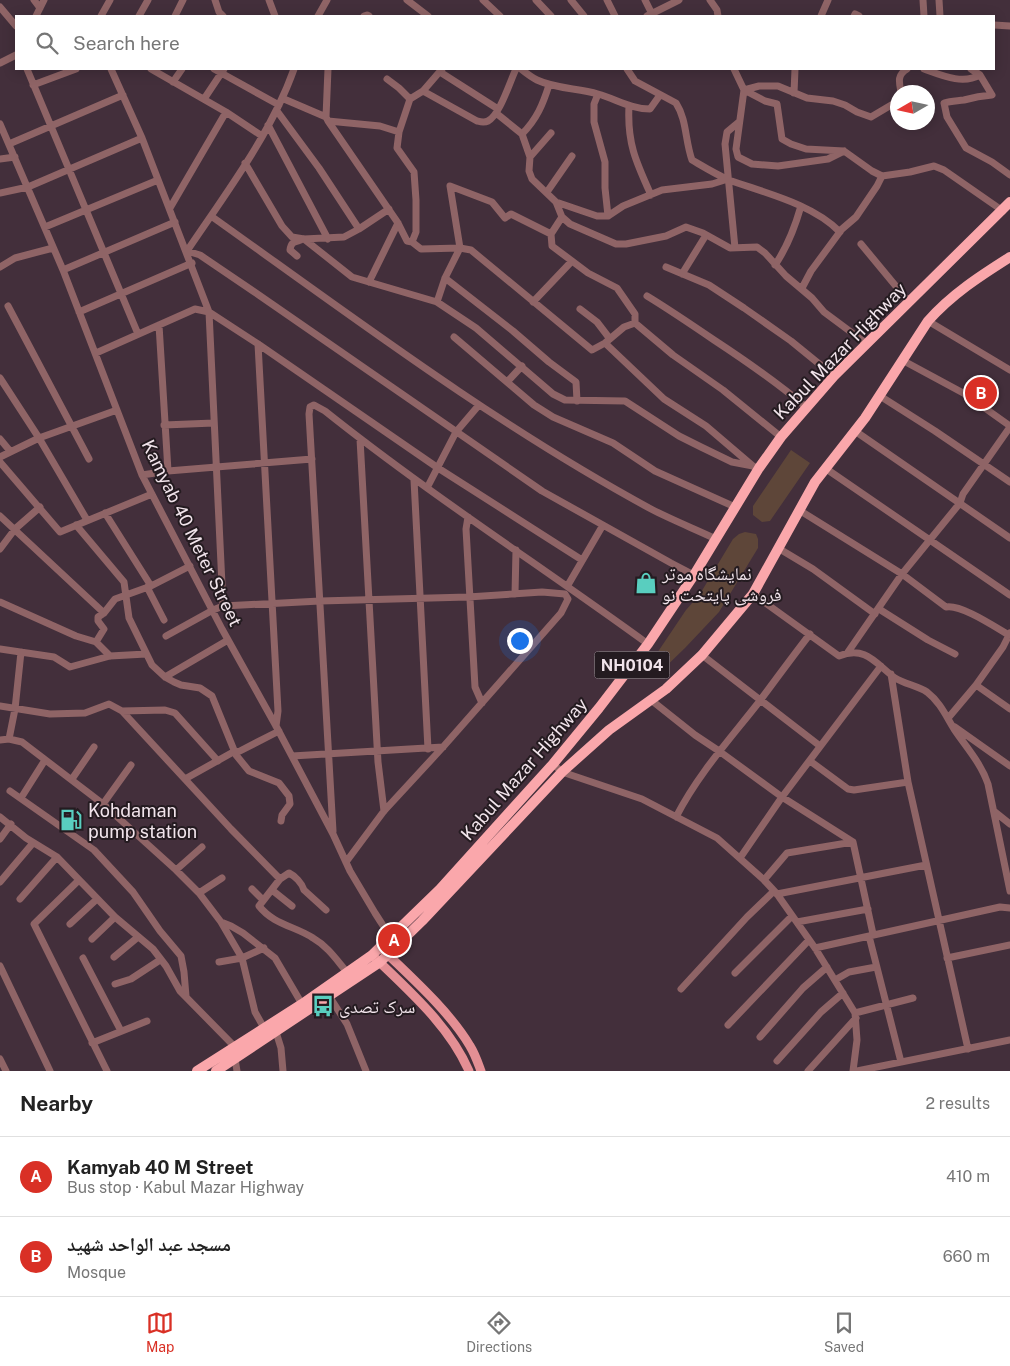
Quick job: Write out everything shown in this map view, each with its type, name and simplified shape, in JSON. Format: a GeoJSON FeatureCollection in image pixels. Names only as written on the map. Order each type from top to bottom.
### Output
{"type":"FeatureCollection","features":[{"type":"Feature","properties":{"kind":"highway","name":"Kabul Mazar Highway"},"geometry":{"type":"LineString","coordinates":[[197,1071],[302,1004],[346,971],[372,955],[391,938],[483,843],[554,764],[648,644],[716,539],[756,467],[834,376],[1010,202]]}},
{"type":"Feature","properties":{"kind":"highway","name":"Kabul Mazar Highway"},"geometry":{"type":"LineString","coordinates":[[216,1071],[389,955],[562,772],[608,730],[666,689],[702,655],[753,594],[799,510],[825,468],[880,396],[928,320],[971,282],[1010,257]]}},
{"type":"Feature","properties":{"kind":"main road"},"geometry":{"type":"LineString","coordinates":[[381,947],[459,1029],[471,1047],[481,1071]]}},
{"type":"Feature","properties":{"kind":"main road"},"geometry":{"type":"LineString","coordinates":[[372,955],[431,1014],[450,1036],[461,1052],[469,1071]]}},
{"type":"Feature","properties":{"kind":"street"},"geometry":{"type":"LineString","coordinates":[[34,0],[40,8]]}},
{"type":"Feature","properties":{"kind":"street"},"geometry":{"type":"LineString","coordinates":[[36,15],[44,0]]}},
{"type":"Feature","properties":{"kind":"street"},"geometry":{"type":"LineString","coordinates":[[102,15],[110,0]]}},
{"type":"Feature","properties":{"kind":"street"},"geometry":{"type":"LineString","coordinates":[[139,15],[148,0]]}},
{"type":"Feature","properties":{"kind":"street"},"geometry":{"type":"LineString","coordinates":[[176,15],[184,0]]}},
{"type":"Feature","properties":{"kind":"street"},"geometry":{"type":"LineString","coordinates":[[215,0],[219,15]]}},
{"type":"Feature","properties":{"kind":"street"},"geometry":{"type":"LineString","coordinates":[[269,0],[275,15]]}},
{"type":"Feature","properties":{"kind":"street"},"geometry":{"type":"LineString","coordinates":[[407,0],[427,15]]}},
{"type":"Feature","properties":{"kind":"street"},"geometry":{"type":"LineString","coordinates":[[483,0],[499,15]]}},
{"type":"Feature","properties":{"kind":"street"},"geometry":{"type":"LineString","coordinates":[[536,0],[550,15]]}},
{"type":"Feature","properties":{"kind":"street"},"geometry":{"type":"LineString","coordinates":[[572,0],[583,15]]}},
{"type":"Feature","properties":{"kind":"street"},"geometry":{"type":"LineString","coordinates":[[607,0],[614,15]]}},
{"type":"Feature","properties":{"kind":"street"},"geometry":{"type":"LineString","coordinates":[[645,0],[650,15]]}},
{"type":"Feature","properties":{"kind":"street"},"geometry":{"type":"LineString","coordinates":[[652,15],[679,0]]}},
{"type":"Feature","properties":{"kind":"street"},"geometry":{"type":"LineString","coordinates":[[710,0],[717,10],[718,15]]}},
{"type":"Feature","properties":{"kind":"street"},"geometry":{"type":"LineString","coordinates":[[821,15],[828,0]]}},
{"type":"Feature","properties":{"kind":"street"},"geometry":{"type":"LineString","coordinates":[[923,0],[924,15]]}},
{"type":"Feature","properties":{"kind":"street"},"geometry":{"type":"LineString","coordinates":[[939,0],[940,15]]}},
{"type":"Feature","properties":{"kind":"street"},"geometry":{"type":"LineString","coordinates":[[318,15],[325,1]]}},
{"type":"Feature","properties":{"kind":"street"},"geometry":{"type":"LineString","coordinates":[[0,7],[15,25]]}},
{"type":"Feature","properties":{"kind":"street"},"geometry":{"type":"LineString","coordinates":[[995,25],[1009,24]]}},
{"type":"Feature","properties":{"kind":"street"},"geometry":{"type":"LineString","coordinates":[[1,60],[15,55]]}},
{"type":"Feature","properties":{"kind":"street"},"geometry":{"type":"LineString","coordinates":[[26,70],[138,334]]}},
{"type":"Feature","properties":{"kind":"street"},"geometry":{"type":"LineString","coordinates":[[33,85],[73,70]]}},
{"type":"Feature","properties":{"kind":"street"},"geometry":{"type":"LineString","coordinates":[[111,70],[142,138],[192,263],[209,312],[223,606]]}},
{"type":"Feature","properties":{"kind":"street"},"geometry":{"type":"LineString","coordinates":[[153,70],[226,112],[262,136]]}},
{"type":"Feature","properties":{"kind":"street"},"geometry":{"type":"LineString","coordinates":[[173,82],[181,70]]}},
{"type":"Feature","properties":{"kind":"street"},"geometry":{"type":"LineString","coordinates":[[187,251],[245,163],[280,105],[292,70]]}},
{"type":"Feature","properties":{"kind":"street"},"geometry":{"type":"LineString","coordinates":[[328,70],[327,119],[398,222],[408,241],[421,249],[460,248],[471,250],[592,350],[608,341],[624,327],[635,323]]}},
{"type":"Feature","properties":{"kind":"street"},"geometry":{"type":"LineString","coordinates":[[423,91],[477,121],[483,122],[490,120],[497,111],[516,70]]}},
{"type":"Feature","properties":{"kind":"street"},"geometry":{"type":"LineString","coordinates":[[522,70],[536,80],[549,85],[598,94],[629,106],[650,110],[660,95]]}},
{"type":"Feature","properties":{"kind":"street"},"geometry":{"type":"LineString","coordinates":[[628,70],[635,81],[676,103],[680,109],[692,160],[728,179],[754,187],[801,206],[840,232]]}},
{"type":"Feature","properties":{"kind":"street"},"geometry":{"type":"LineString","coordinates":[[734,70],[744,90],[736,149],[738,157],[752,164],[778,166],[828,159],[844,150]]}},
{"type":"Feature","properties":{"kind":"street"},"geometry":{"type":"LineString","coordinates":[[794,93],[795,70]]}},
{"type":"Feature","properties":{"kind":"street"},"geometry":{"type":"LineString","coordinates":[[900,85],[898,78],[905,70]]}},
{"type":"Feature","properties":{"kind":"street"},"geometry":{"type":"LineString","coordinates":[[927,70],[946,77],[960,79],[980,75]]}},
{"type":"Feature","properties":{"kind":"street"},"geometry":{"type":"LineString","coordinates":[[973,70],[980,75],[992,95],[974,96],[964,100],[944,103],[944,110],[966,148],[992,162],[1010,175]]}},
{"type":"Feature","properties":{"kind":"street"},"geometry":{"type":"LineString","coordinates":[[204,99],[223,71],[280,105],[327,119],[380,126],[399,132]]}},
{"type":"Feature","properties":{"kind":"street"},"geometry":{"type":"LineString","coordinates":[[412,242],[416,232],[414,172],[397,148],[399,132],[410,99],[423,91],[440,72],[497,111],[522,134],[530,157],[529,171],[532,179],[556,202],[562,216],[570,224],[616,244],[626,244],[666,236],[686,227],[706,235],[722,245],[735,248],[757,247],[786,276],[802,288],[828,316],[867,344]]}},
{"type":"Feature","properties":{"kind":"street"},"geometry":{"type":"LineString","coordinates":[[387,79],[410,99]]}},
{"type":"Feature","properties":{"kind":"street"},"geometry":{"type":"LineString","coordinates":[[522,134],[537,117],[549,85]]}},
{"type":"Feature","properties":{"kind":"street"},"geometry":{"type":"LineString","coordinates":[[744,90],[768,86],[789,89],[807,98],[833,101],[871,117],[890,106]]}},
{"type":"Feature","properties":{"kind":"street"},"geometry":{"type":"LineString","coordinates":[[744,90],[765,101],[777,104],[782,139],[791,144],[806,148],[844,150],[872,172],[882,176],[934,166],[944,170],[1002,211]]}},
{"type":"Feature","properties":{"kind":"street"},"geometry":{"type":"LineString","coordinates":[[598,94],[594,104],[594,122],[605,162],[608,216]]}},
{"type":"Feature","properties":{"kind":"street"},"geometry":{"type":"LineString","coordinates":[[9,144],[123,95]]}},
{"type":"Feature","properties":{"kind":"street"},"geometry":{"type":"LineString","coordinates":[[280,105],[359,229]]}},
{"type":"Feature","properties":{"kind":"street"},"geometry":{"type":"LineString","coordinates":[[629,106],[629,134],[634,157],[651,195]]}},
{"type":"Feature","properties":{"kind":"street"},"geometry":{"type":"LineString","coordinates":[[170,208],[226,112]]}},
{"type":"Feature","properties":{"kind":"street"},"geometry":{"type":"LineString","coordinates":[[735,248],[725,144],[727,132],[739,122]]}},
{"type":"Feature","properties":{"kind":"street"},"geometry":{"type":"LineString","coordinates":[[268,125],[328,239]]}},
{"type":"Feature","properties":{"kind":"street","name":"Kamyab 40 Meter Street"},"geometry":{"type":"LineString","coordinates":[[1,127],[63,270],[142,475],[228,640],[278,729],[346,862],[391,938]]}},
{"type":"Feature","properties":{"kind":"street"},"geometry":{"type":"LineString","coordinates":[[530,157],[551,133]]}},
{"type":"Feature","properties":{"kind":"street"},"geometry":{"type":"LineString","coordinates":[[0,193],[28,187],[142,138]]}},
{"type":"Feature","properties":{"kind":"street"},"geometry":{"type":"LineString","coordinates":[[0,159],[15,156]]}},
{"type":"Feature","properties":{"kind":"street"},"geometry":{"type":"LineString","coordinates":[[547,192],[572,156]]}},
{"type":"Feature","properties":{"kind":"street"},"geometry":{"type":"LineString","coordinates":[[245,163],[282,226],[292,237],[304,240],[352,277],[437,302],[476,328],[553,394],[565,400],[625,401],[679,436],[700,447],[732,462],[756,467]]}},
{"type":"Feature","properties":{"kind":"street"},"geometry":{"type":"LineString","coordinates":[[802,288],[811,271],[840,232],[856,216],[882,176]]}},
{"type":"Feature","properties":{"kind":"street"},"geometry":{"type":"LineString","coordinates":[[556,202],[597,216],[608,216],[623,206],[662,190],[712,184],[728,179]]}},
{"type":"Feature","properties":{"kind":"street"},"geometry":{"type":"LineString","coordinates":[[45,227],[158,180]]}},
{"type":"Feature","properties":{"kind":"street"},"geometry":{"type":"LineString","coordinates":[[437,302],[445,278],[460,248],[450,186],[492,202],[505,218],[511,214],[551,234]]}},
{"type":"Feature","properties":{"kind":"street"},"geometry":{"type":"LineString","coordinates":[[775,264],[785,250],[801,206]]}},
{"type":"Feature","properties":{"kind":"street"},"geometry":{"type":"LineString","coordinates":[[297,256],[290,250],[293,242],[344,237],[389,209]]}},
{"type":"Feature","properties":{"kind":"street"},"geometry":{"type":"LineString","coordinates":[[211,216],[300,282],[479,405],[597,478],[653,510],[716,539]]}},
{"type":"Feature","properties":{"kind":"street"},"geometry":{"type":"LineString","coordinates":[[562,216],[551,234],[552,246],[588,273],[617,288],[635,314],[635,323],[673,355],[723,390],[781,437]]}},
{"type":"Feature","properties":{"kind":"street"},"geometry":{"type":"LineString","coordinates":[[63,270],[175,222]]}},
{"type":"Feature","properties":{"kind":"street"},"geometry":{"type":"LineString","coordinates":[[369,282],[398,222]]}},
{"type":"Feature","properties":{"kind":"street"},"geometry":{"type":"LineString","coordinates":[[682,274],[706,235]]}},
{"type":"Feature","properties":{"kind":"street"},"geometry":{"type":"LineString","coordinates":[[861,244],[909,302]]}},
{"type":"Feature","properties":{"kind":"street"},"geometry":{"type":"LineString","coordinates":[[0,267],[15,258],[53,248]]}},
{"type":"Feature","properties":{"kind":"street"},"geometry":{"type":"LineString","coordinates":[[187,251],[200,255],[254,291],[542,491],[694,574]]}},
{"type":"Feature","properties":{"kind":"street"},"geometry":{"type":"LineString","coordinates":[[533,302],[572,261]]}},
{"type":"Feature","properties":{"kind":"street"},"geometry":{"type":"LineString","coordinates":[[79,312],[192,263]]}},
{"type":"Feature","properties":{"kind":"street"},"geometry":{"type":"LineString","coordinates":[[666,267],[709,285],[791,341],[834,376]]}},
{"type":"Feature","properties":{"kind":"street"},"geometry":{"type":"LineString","coordinates":[[445,278],[576,382],[577,401]]}},
{"type":"Feature","properties":{"kind":"street"},"geometry":{"type":"LineString","coordinates":[[647,296],[673,311],[740,357],[790,393],[807,408]]}},
{"type":"Feature","properties":{"kind":"street"},"geometry":{"type":"LineString","coordinates":[[8,306],[88,459]]}},
{"type":"Feature","properties":{"kind":"street"},"geometry":{"type":"LineString","coordinates":[[96,353],[195,309],[209,312],[438,468],[582,560]]}},
{"type":"Feature","properties":{"kind":"street"},"geometry":{"type":"LineString","coordinates":[[580,309],[597,322],[608,341],[664,398],[706,426],[756,467]]}},
{"type":"Feature","properties":{"kind":"street"},"geometry":{"type":"LineString","coordinates":[[928,320],[1010,370]]}},
{"type":"Feature","properties":{"kind":"street"},"geometry":{"type":"LineString","coordinates":[[159,325],[168,471]]}},
{"type":"Feature","properties":{"kind":"street"},"geometry":{"type":"LineString","coordinates":[[454,337],[534,405],[553,417],[613,443],[655,471],[735,507]]}},
{"type":"Feature","properties":{"kind":"street"},"geometry":{"type":"LineString","coordinates":[[185,779],[278,729],[258,344]]}},
{"type":"Feature","properties":{"kind":"street"},"geometry":{"type":"LineString","coordinates":[[848,652],[902,574],[960,503],[963,494],[1010,426],[965,394],[902,360]]}},
{"type":"Feature","properties":{"kind":"street"},"geometry":{"type":"LineString","coordinates":[[507,382],[522,366]]}},
{"type":"Feature","properties":{"kind":"street"},"geometry":{"type":"LineString","coordinates":[[0,378],[39,438],[87,520]]}},
{"type":"Feature","properties":{"kind":"street"},"geometry":{"type":"LineString","coordinates":[[880,396],[935,430],[1010,482]]}},
{"type":"Feature","properties":{"kind":"street"},"geometry":{"type":"LineString","coordinates":[[333,834],[310,407],[314,405],[414,480],[578,592],[648,644]]}},
{"type":"Feature","properties":{"kind":"street"},"geometry":{"type":"LineString","coordinates":[[427,488],[456,432],[479,405]]}},
{"type":"Feature","properties":{"kind":"street"},"geometry":{"type":"LineString","coordinates":[[0,458],[10,451],[39,438],[117,410]]}},
{"type":"Feature","properties":{"kind":"street"},"geometry":{"type":"LineString","coordinates":[[164,425],[214,423]]}},
{"type":"Feature","properties":{"kind":"street"},"geometry":{"type":"LineString","coordinates":[[855,431],[1010,538]]}},
{"type":"Feature","properties":{"kind":"street"},"geometry":{"type":"LineString","coordinates":[[0,439],[10,451]]}},
{"type":"Feature","properties":{"kind":"street"},"geometry":{"type":"LineString","coordinates":[[360,439],[368,599],[378,752],[384,811]]}},
{"type":"Feature","properties":{"kind":"street"},"geometry":{"type":"LineString","coordinates":[[142,475],[263,462],[312,459]]}},
{"type":"Feature","properties":{"kind":"street"},"geometry":{"type":"LineString","coordinates":[[0,462],[60,532],[152,494]]}},
{"type":"Feature","properties":{"kind":"street"},"geometry":{"type":"LineString","coordinates":[[825,468],[1010,595]]}},
{"type":"Feature","properties":{"kind":"street"},"geometry":{"type":"LineString","coordinates":[[414,480],[428,749]]}},
{"type":"Feature","properties":{"kind":"street"},"geometry":{"type":"LineString","coordinates":[[0,549],[15,529],[40,507]]}},
{"type":"Feature","properties":{"kind":"street"},"geometry":{"type":"LineString","coordinates":[[799,510],[902,574],[946,607],[952,606],[1009,634],[1003,647],[976,685],[949,718]]}},
{"type":"Feature","properties":{"kind":"street"},"geometry":{"type":"LineString","coordinates":[[105,513],[149,587],[164,620]]}},
{"type":"Feature","properties":{"kind":"street"},"geometry":{"type":"LineString","coordinates":[[0,516],[104,613]]}},
{"type":"Feature","properties":{"kind":"street"},"geometry":{"type":"LineString","coordinates":[[468,517],[466,529],[468,597],[474,687],[482,703]]}},
{"type":"Feature","properties":{"kind":"street"},"geometry":{"type":"LineString","coordinates":[[76,525],[124,582],[129,618],[152,664],[166,677],[180,685],[200,688],[212,696],[235,751],[249,771],[280,783],[285,790],[289,796],[290,804],[282,815],[281,821]]}},
{"type":"Feature","properties":{"kind":"street"},"geometry":{"type":"LineString","coordinates":[[568,585],[604,525]]}},
{"type":"Feature","properties":{"kind":"street"},"geometry":{"type":"LineString","coordinates":[[778,548],[877,611],[954,654]]}},
{"type":"Feature","properties":{"kind":"street"},"geometry":{"type":"LineString","coordinates":[[515,594],[516,550]]}},
{"type":"Feature","properties":{"kind":"street"},"geometry":{"type":"LineString","coordinates":[[96,642],[104,629],[98,621],[98,617],[104,613],[115,599],[149,587],[190,566]]}},
{"type":"Feature","properties":{"kind":"street"},"geometry":{"type":"LineString","coordinates":[[346,862],[384,811],[444,747],[561,613],[568,599],[578,592]]}},
{"type":"Feature","properties":{"kind":"street"},"geometry":{"type":"LineString","coordinates":[[166,636],[212,610],[223,606],[320,600],[560,593],[565,594],[568,599]]}},
{"type":"Feature","properties":{"kind":"street"},"geometry":{"type":"LineString","coordinates":[[753,594],[839,656],[848,652],[865,654],[896,678],[926,692],[943,709],[953,727],[983,770],[995,812],[1010,891]]}},
{"type":"Feature","properties":{"kind":"street"},"geometry":{"type":"LineString","coordinates":[[0,602],[76,636],[96,642],[110,656]]}},
{"type":"Feature","properties":{"kind":"street"},"geometry":{"type":"LineString","coordinates":[[676,817],[719,751],[760,701],[810,634]]}},
{"type":"Feature","properties":{"kind":"street"},"geometry":{"type":"LineString","coordinates":[[166,677],[228,640]]}},
{"type":"Feature","properties":{"kind":"street"},"geometry":{"type":"LineString","coordinates":[[1003,647],[1010,652]]}},
{"type":"Feature","properties":{"kind":"street"},"geometry":{"type":"LineString","coordinates":[[0,649],[54,657],[70,667],[110,656],[146,654]]}},
{"type":"Feature","properties":{"kind":"street"},"geometry":{"type":"LineString","coordinates":[[9,739],[15,709],[21,652]]}},
{"type":"Feature","properties":{"kind":"street"},"geometry":{"type":"LineString","coordinates":[[702,655],[820,746]]}},
{"type":"Feature","properties":{"kind":"street"},"geometry":{"type":"LineString","coordinates":[[740,858],[782,797],[881,666]]}},
{"type":"Feature","properties":{"kind":"street"},"geometry":{"type":"LineString","coordinates":[[891,674],[908,782],[968,1049]]}},
{"type":"Feature","properties":{"kind":"street"},"geometry":{"type":"LineString","coordinates":[[976,685],[1010,709]]}},
{"type":"Feature","properties":{"kind":"street"},"geometry":{"type":"LineString","coordinates":[[651,700],[695,735],[782,797],[853,842],[868,909],[876,967],[886,1005],[908,1071]]}},
{"type":"Feature","properties":{"kind":"street"},"geometry":{"type":"LineString","coordinates":[[0,706],[50,714],[85,713],[109,704],[122,711],[280,879]]}},
{"type":"Feature","properties":{"kind":"street"},"geometry":{"type":"LineString","coordinates":[[122,711],[165,710],[175,713],[218,761]]}},
{"type":"Feature","properties":{"kind":"street"},"geometry":{"type":"LineString","coordinates":[[953,727],[956,727],[1010,766]]}},
{"type":"Feature","properties":{"kind":"street"},"geometry":{"type":"LineString","coordinates":[[0,740],[9,739],[22,742],[72,779],[103,804],[199,893],[221,922],[242,958],[255,1012],[264,1028]]}},
{"type":"Feature","properties":{"kind":"street"},"geometry":{"type":"LineString","coordinates":[[72,779],[94,747]]}},
{"type":"Feature","properties":{"kind":"street"},"geometry":{"type":"LineString","coordinates":[[292,756],[444,747]]}},
{"type":"Feature","properties":{"kind":"street"},"geometry":{"type":"LineString","coordinates":[[21,798],[45,760]]}},
{"type":"Feature","properties":{"kind":"street"},"geometry":{"type":"LineString","coordinates":[[810,760],[848,788],[854,790],[908,782]]}},
{"type":"Feature","properties":{"kind":"street"},"geometry":{"type":"LineString","coordinates":[[554,764],[562,772],[642,799],[717,838],[776,892],[815,948],[856,1015],[855,1071],[1010,1040]]}},
{"type":"Feature","properties":{"kind":"street"},"geometry":{"type":"LineString","coordinates":[[103,804],[131,765]]}},
{"type":"Feature","properties":{"kind":"street"},"geometry":{"type":"LineString","coordinates":[[10,791],[94,850],[133,892],[160,931],[181,956],[186,996]]}},
{"type":"Feature","properties":{"kind":"street"},"geometry":{"type":"LineString","coordinates":[[995,812],[1010,824]]}},
{"type":"Feature","properties":{"kind":"street"},"geometry":{"type":"LineString","coordinates":[[0,817],[33,843],[57,857],[115,917],[153,949],[166,966],[180,991],[235,1047]]}},
{"type":"Feature","properties":{"kind":"street"},"geometry":{"type":"LineString","coordinates":[[0,839],[11,824]]}},
{"type":"Feature","properties":{"kind":"street"},"geometry":{"type":"LineString","coordinates":[[764,880],[787,853],[853,842]]}},
{"type":"Feature","properties":{"kind":"street"},"geometry":{"type":"LineString","coordinates":[[0,882],[33,843]]}},
{"type":"Feature","properties":{"kind":"street"},"geometry":{"type":"LineString","coordinates":[[176,870],[202,847]]}},
{"type":"Feature","properties":{"kind":"street"},"geometry":{"type":"LineString","coordinates":[[20,900],[57,857]]}},
{"type":"Feature","properties":{"kind":"street"},"geometry":{"type":"LineString","coordinates":[[681,989],[747,917],[776,892],[926,866]]}},
{"type":"Feature","properties":{"kind":"street"},"geometry":{"type":"LineString","coordinates":[[326,910],[289,873],[280,879],[259,904],[260,908],[274,919],[311,937],[326,947],[346,971]]}},
{"type":"Feature","properties":{"kind":"street"},"geometry":{"type":"LineString","coordinates":[[199,893],[222,878]]}},
{"type":"Feature","properties":{"kind":"street"},"geometry":{"type":"LineString","coordinates":[[78,880],[34,924],[107,1071]]}},
{"type":"Feature","properties":{"kind":"street"},"geometry":{"type":"LineString","coordinates":[[252,889],[263,900]]}},
{"type":"Feature","properties":{"kind":"street"},"geometry":{"type":"LineString","coordinates":[[272,890],[292,906]]}},
{"type":"Feature","properties":{"kind":"street"},"geometry":{"type":"LineString","coordinates":[[70,924],[97,899]]}},
{"type":"Feature","properties":{"kind":"street"},"geometry":{"type":"LineString","coordinates":[[815,948],[1000,907],[1010,908]]}},
{"type":"Feature","properties":{"kind":"street"},"geometry":{"type":"LineString","coordinates":[[797,922],[868,909]]}},
{"type":"Feature","properties":{"kind":"street"},"geometry":{"type":"LineString","coordinates":[[735,973],[792,916]]}},
{"type":"Feature","properties":{"kind":"street"},"geometry":{"type":"LineString","coordinates":[[92,938],[115,917]]}},
{"type":"Feature","properties":{"kind":"street"},"geometry":{"type":"LineString","coordinates":[[221,922],[231,926],[264,948],[275,958],[302,1004]]}},
{"type":"Feature","properties":{"kind":"street"},"geometry":{"type":"LineString","coordinates":[[114,957],[138,937]]}},
{"type":"Feature","properties":{"kind":"street"},"geometry":{"type":"LineString","coordinates":[[728,1025],[809,940]]}},
{"type":"Feature","properties":{"kind":"street"},"geometry":{"type":"LineString","coordinates":[[947,958],[1010,945]]}},
{"type":"Feature","properties":{"kind":"street"},"geometry":{"type":"LineString","coordinates":[[219,962],[242,958],[264,948]]}},
{"type":"Feature","properties":{"kind":"street"},"geometry":{"type":"LineString","coordinates":[[82,958],[121,1031]]}},
{"type":"Feature","properties":{"kind":"street"},"geometry":{"type":"LineString","coordinates":[[115,984],[131,978],[160,960]]}},
{"type":"Feature","properties":{"kind":"street"},"geometry":{"type":"LineString","coordinates":[[0,966],[50,1071]]}},
{"type":"Feature","properties":{"kind":"street"},"geometry":{"type":"LineString","coordinates":[[760,1037],[803,988],[827,967]]}},
{"type":"Feature","properties":{"kind":"street"},"geometry":{"type":"LineString","coordinates":[[835,980],[849,972],[876,967]]}},
{"type":"Feature","properties":{"kind":"street"},"geometry":{"type":"LineString","coordinates":[[777,1061],[821,1012],[844,993]]}},
{"type":"Feature","properties":{"kind":"street"},"geometry":{"type":"LineString","coordinates":[[329,996],[347,1024],[366,1071]]}},
{"type":"Feature","properties":{"kind":"street"},"geometry":{"type":"LineString","coordinates":[[808,1071],[856,1015],[913,998]]}},
{"type":"Feature","properties":{"kind":"street"},"geometry":{"type":"LineString","coordinates":[[92,1043],[147,1021]]}},
{"type":"Feature","properties":{"kind":"street"},"geometry":{"type":"LineString","coordinates":[[276,1032],[281,1048],[283,1071]]}},
{"type":"Feature","properties":{"kind":"street"},"geometry":{"type":"LineString","coordinates":[[0,1059],[6,1071]]}},
{"type":"Feature","properties":{"kind":"street"},"geometry":{"type":"LineString","coordinates":[[235,1059],[237,1071]]}},
{"type":"Feature","properties":{"kind":"shaded area"},"geometry":{"type":"Polygon","coordinates":[[[791,450],[810,463],[770,521],[762,522],[753,515],[753,506],[791,450]]]}},
{"type":"Feature","properties":{"kind":"shaded area"},"geometry":{"type":"Polygon","coordinates":[[[745,532],[756,534],[758,548],[719,612],[654,678],[648,675],[647,668],[686,610],[700,594],[733,539],[745,532]]]}},
{"type":"Feature","properties":{"kind":"place","name":"مسجد عبد الواحد شهید"},"geometry":{"type":"Point","coordinates":[981,393]}},
{"type":"Feature","properties":{"kind":"place","name":"نمایشگاه موتر فروشی پایتخت نو"},"geometry":{"type":"Point","coordinates":[646,583]}},
{"type":"Feature","properties":{"kind":"place","name":"Kohdaman pump station"},"geometry":{"type":"Point","coordinates":[71,820]}},
{"type":"Feature","properties":{"kind":"place","name":"Kamyab 40 M Street"},"geometry":{"type":"Point","coordinates":[394,940]}},
{"type":"Feature","properties":{"kind":"place","name":"سرک تصدی"},"geometry":{"type":"Point","coordinates":[323,1006]}}]}
